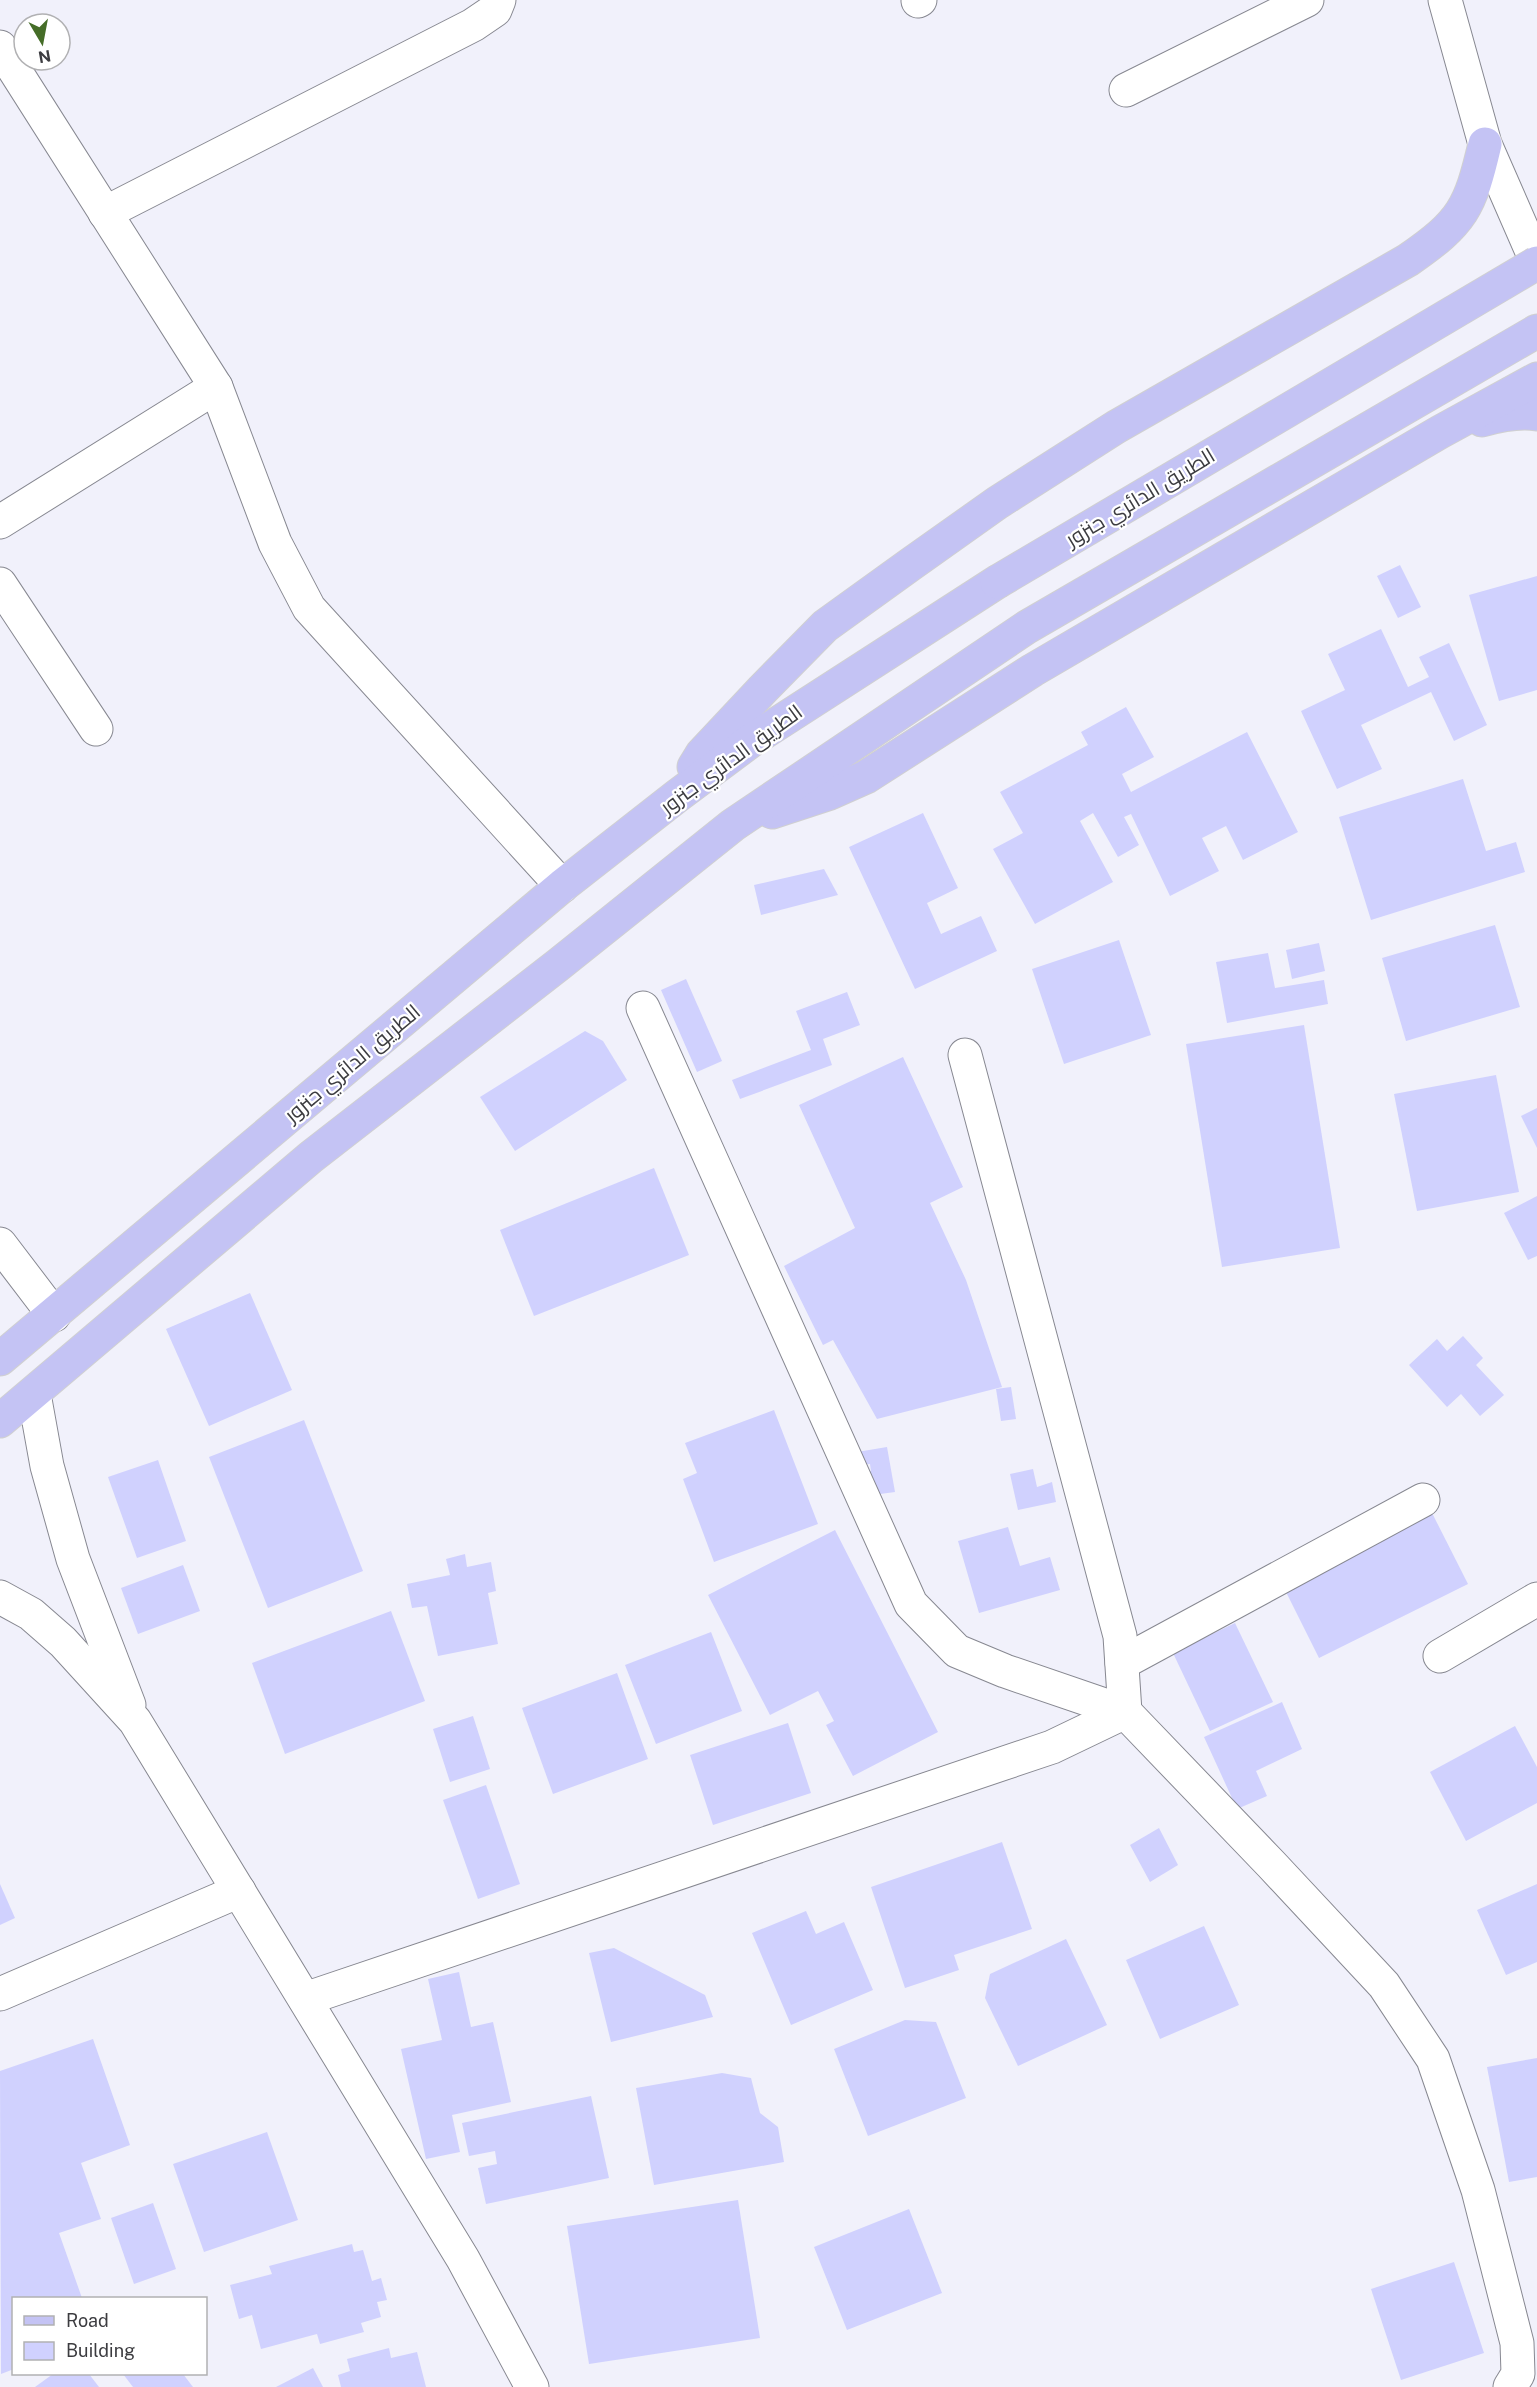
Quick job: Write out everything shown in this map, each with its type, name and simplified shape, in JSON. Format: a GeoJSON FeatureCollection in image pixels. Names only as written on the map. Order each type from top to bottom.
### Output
{"type":"FeatureCollection","features":[{"type":"Feature","properties":{"kind":"main road"},"geometry":{"type":"LineString","coordinates":[[677,796],[702,754],[825,626],[844,612],[997,503],[1116,426],[1408,260],[1437,240],[1460,216],[1474,189],[1485,144]]}},
{"type":"Feature","properties":{"kind":"main road","name":"الطريق الدائري جنزور"},"geometry":{"type":"LineString","coordinates":[[0,1359],[562,886],[752,740],[997,582],[1537,263]]}},
{"type":"Feature","properties":{"kind":"main road"},"geometry":{"type":"LineString","coordinates":[[0,1421],[311,1157],[558,965],[733,825],[1027,627],[1537,331]]}},
{"type":"Feature","properties":{"kind":"main road"},"geometry":{"type":"LineString","coordinates":[[733,825],[830,793],[866,777],[1033,670],[1440,432],[1537,379]]}},
{"type":"Feature","properties":{"kind":"main road"},"geometry":{"type":"LineString","coordinates":[[1440,432],[1502,414],[1526,412],[1537,414]]}},
{"type":"Feature","properties":{"kind":"street"},"geometry":{"type":"LineString","coordinates":[[105,213],[473,25],[495,10],[499,0]]}},
{"type":"Feature","properties":{"kind":"street"},"geometry":{"type":"LineString","coordinates":[[1126,90],[1307,0]]}},
{"type":"Feature","properties":{"kind":"street"},"geometry":{"type":"LineString","coordinates":[[1445,0],[1485,144],[1537,263]]}},
{"type":"Feature","properties":{"kind":"street"},"geometry":{"type":"LineString","coordinates":[[0,47],[216,387],[275,543],[309,608],[562,886]]}},
{"type":"Feature","properties":{"kind":"street"},"geometry":{"type":"LineString","coordinates":[[0,522],[216,387]]}},
{"type":"Feature","properties":{"kind":"street"},"geometry":{"type":"LineString","coordinates":[[0,584],[96,729]]}},
{"type":"Feature","properties":{"kind":"street"},"geometry":{"type":"LineString","coordinates":[[643,1008],[911,1604],[957,1652],[1125,1712],[1384,1985],[1433,2059],[1478,2190],[1517,2343],[1518,2374],[1510,2387]]}},
{"type":"Feature","properties":{"kind":"street"},"geometry":{"type":"LineString","coordinates":[[965,1055],[1120,1636],[1125,1712]]}},
{"type":"Feature","properties":{"kind":"street"},"geometry":{"type":"LineString","coordinates":[[0,1244],[54,1315]]}},
{"type":"Feature","properties":{"kind":"street"},"geometry":{"type":"LineString","coordinates":[[34,1394],[48,1466],[73,1559],[135,1721],[463,2259],[532,2387]]}},
{"type":"Feature","properties":{"kind":"street"},"geometry":{"type":"LineString","coordinates":[[1122,1663],[1423,1500]]}},
{"type":"Feature","properties":{"kind":"street"},"geometry":{"type":"LineString","coordinates":[[0,1597],[31,1614],[63,1641],[135,1721]]}},
{"type":"Feature","properties":{"kind":"street"},"geometry":{"type":"LineString","coordinates":[[1440,1656],[1537,1599]]}},
{"type":"Feature","properties":{"kind":"street"},"geometry":{"type":"LineString","coordinates":[[305,1999],[1052,1747],[1125,1712]]}},
{"type":"Feature","properties":{"kind":"street"},"geometry":{"type":"LineString","coordinates":[[0,1994],[239,1891]]}},
{"type":"Feature","properties":{"kind":"building"},"geometry":{"type":"Polygon","coordinates":[[[1400,565],[1421,607],[1398,618],[1377,576],[1400,565]]]}},
{"type":"Feature","properties":{"kind":"building"},"geometry":{"type":"Polygon","coordinates":[[[1537,576],[1537,690],[1499,701],[1469,595],[1537,576]]]}},
{"type":"Feature","properties":{"kind":"building"},"geometry":{"type":"Polygon","coordinates":[[[1381,629],[1408,687],[1429,677],[1419,657],[1449,643],[1487,725],[1454,741],[1431,692],[1361,725],[1382,769],[1337,789],[1301,711],[1345,690],[1328,654],[1381,629]]]}},
{"type":"Feature","properties":{"kind":"building"},"geometry":{"type":"Polygon","coordinates":[[[1126,707],[1154,757],[1122,774],[1131,792],[1247,732],[1298,832],[1243,860],[1226,826],[1202,838],[1219,871],[1170,896],[1131,814],[1124,817],[1139,845],[1118,857],[1093,813],[1080,821],[1113,882],[1035,924],[993,849],[1023,833],[1000,792],[1088,745],[1081,732],[1126,707]]]}},
{"type":"Feature","properties":{"kind":"building"},"geometry":{"type":"Polygon","coordinates":[[[1463,779],[1486,851],[1516,842],[1525,872],[1371,920],[1339,817],[1463,779]]]}},
{"type":"Feature","properties":{"kind":"building"},"geometry":{"type":"Polygon","coordinates":[[[923,813],[958,888],[927,903],[941,934],[981,916],[997,951],[915,989],[849,847],[923,813]]]}},
{"type":"Feature","properties":{"kind":"building"},"geometry":{"type":"Polygon","coordinates":[[[824,869],[838,895],[761,915],[754,885],[824,869]]]}},
{"type":"Feature","properties":{"kind":"building"},"geometry":{"type":"Polygon","coordinates":[[[1495,925],[1520,1007],[1406,1041],[1382,958],[1495,925]]]}},
{"type":"Feature","properties":{"kind":"building"},"geometry":{"type":"Polygon","coordinates":[[[1119,940],[1151,1035],[1064,1064],[1032,969],[1119,940]]]}},
{"type":"Feature","properties":{"kind":"building"},"geometry":{"type":"Polygon","coordinates":[[[1319,943],[1325,971],[1292,979],[1286,950],[1319,943]]]}},
{"type":"Feature","properties":{"kind":"building"},"geometry":{"type":"Polygon","coordinates":[[[1268,953],[1275,988],[1324,980],[1328,1004],[1227,1023],[1216,962],[1268,953]]]}},
{"type":"Feature","properties":{"kind":"building"},"geometry":{"type":"Polygon","coordinates":[[[686,979],[722,1061],[697,1072],[661,990],[686,979]]]}},
{"type":"Feature","properties":{"kind":"building"},"geometry":{"type":"Polygon","coordinates":[[[847,992],[860,1025],[823,1039],[832,1065],[740,1099],[732,1080],[811,1050],[796,1011],[847,992]]]}},
{"type":"Feature","properties":{"kind":"building"},"geometry":{"type":"Polygon","coordinates":[[[1304,1025],[1340,1248],[1222,1267],[1186,1044],[1304,1025]]]}},
{"type":"Feature","properties":{"kind":"building"},"geometry":{"type":"Polygon","coordinates":[[[585,1031],[603,1041],[627,1080],[515,1151],[480,1097],[585,1031]]]}},
{"type":"Feature","properties":{"kind":"building"},"geometry":{"type":"Polygon","coordinates":[[[903,1057],[963,1187],[930,1203],[966,1280],[1002,1387],[877,1419],[833,1340],[823,1345],[784,1266],[855,1228],[799,1105],[903,1057]]]}},
{"type":"Feature","properties":{"kind":"building"},"geometry":{"type":"Polygon","coordinates":[[[1496,1075],[1519,1192],[1417,1211],[1394,1094],[1496,1075]]]}},
{"type":"Feature","properties":{"kind":"building"},"geometry":{"type":"Polygon","coordinates":[[[1537,1108],[1537,1148],[1521,1116],[1537,1108]]]}},
{"type":"Feature","properties":{"kind":"building"},"geometry":{"type":"Polygon","coordinates":[[[654,1168],[689,1255],[534,1316],[500,1230],[654,1168]]]}},
{"type":"Feature","properties":{"kind":"building"},"geometry":{"type":"Polygon","coordinates":[[[1537,1196],[1537,1256],[1528,1260],[1504,1213],[1537,1196]]]}},
{"type":"Feature","properties":{"kind":"building"},"geometry":{"type":"Polygon","coordinates":[[[250,1293],[292,1390],[209,1426],[166,1329],[250,1293]]]}},
{"type":"Feature","properties":{"kind":"building"},"geometry":{"type":"Polygon","coordinates":[[[1463,1336],[1483,1358],[1476,1365],[1504,1395],[1480,1416],[1461,1394],[1447,1407],[1409,1365],[1437,1339],[1447,1351],[1463,1336]]]}},
{"type":"Feature","properties":{"kind":"building"},"geometry":{"type":"Polygon","coordinates":[[[1011,1387],[1016,1419],[1001,1421],[996,1389],[1011,1387]]]}},
{"type":"Feature","properties":{"kind":"building"},"geometry":{"type":"Polygon","coordinates":[[[774,1410],[818,1524],[714,1562],[683,1479],[697,1473],[685,1443],[774,1410]]]}},
{"type":"Feature","properties":{"kind":"building"},"geometry":{"type":"Polygon","coordinates":[[[304,1420],[363,1571],[268,1608],[209,1457],[304,1420]]]}},
{"type":"Feature","properties":{"kind":"building"},"geometry":{"type":"Polygon","coordinates":[[[887,1447],[895,1492],[865,1496],[861,1473],[871,1471],[870,1464],[859,1465],[857,1452],[887,1447]]]}},
{"type":"Feature","properties":{"kind":"building"},"geometry":{"type":"Polygon","coordinates":[[[158,1460],[186,1541],[137,1558],[108,1477],[158,1460]]]}},
{"type":"Feature","properties":{"kind":"building"},"geometry":{"type":"Polygon","coordinates":[[[1033,1469],[1037,1487],[1052,1482],[1056,1502],[1018,1510],[1010,1474],[1033,1469]]]}},
{"type":"Feature","properties":{"kind":"building"},"geometry":{"type":"Polygon","coordinates":[[[1429,1507],[1468,1584],[1319,1658],[1281,1582],[1429,1507]]]}},
{"type":"Feature","properties":{"kind":"building"},"geometry":{"type":"Polygon","coordinates":[[[1008,1527],[1020,1566],[1050,1557],[1060,1590],[979,1613],[958,1541],[1008,1527]]]}},
{"type":"Feature","properties":{"kind":"building"},"geometry":{"type":"Polygon","coordinates":[[[835,1530],[938,1732],[853,1776],[826,1725],[834,1721],[818,1691],[770,1715],[708,1595],[835,1530]]]}},
{"type":"Feature","properties":{"kind":"building"},"geometry":{"type":"Polygon","coordinates":[[[465,1554],[467,1567],[491,1562],[496,1591],[488,1593],[498,1644],[438,1656],[427,1606],[412,1608],[407,1584],[450,1575],[446,1559],[465,1554]]]}},
{"type":"Feature","properties":{"kind":"building"},"geometry":{"type":"Polygon","coordinates":[[[183,1565],[200,1611],[138,1634],[121,1588],[183,1565]]]}},
{"type":"Feature","properties":{"kind":"building"},"geometry":{"type":"Polygon","coordinates":[[[391,1611],[425,1701],[285,1754],[252,1663],[391,1611]]]}},
{"type":"Feature","properties":{"kind":"building"},"geometry":{"type":"Polygon","coordinates":[[[1235,1623],[1273,1702],[1210,1731],[1173,1653],[1235,1623]]]}},
{"type":"Feature","properties":{"kind":"building"},"geometry":{"type":"Polygon","coordinates":[[[711,1632],[742,1711],[656,1744],[625,1665],[711,1632]]]}},
{"type":"Feature","properties":{"kind":"building"},"geometry":{"type":"Polygon","coordinates":[[[617,1673],[648,1759],[553,1794],[522,1708],[617,1673]]]}},
{"type":"Feature","properties":{"kind":"building"},"geometry":{"type":"Polygon","coordinates":[[[1282,1702],[1302,1749],[1256,1771],[1267,1796],[1237,1809],[1204,1737],[1282,1702]]]}},
{"type":"Feature","properties":{"kind":"building"},"geometry":{"type":"Polygon","coordinates":[[[473,1716],[490,1769],[450,1782],[433,1729],[473,1716]]]}},
{"type":"Feature","properties":{"kind":"building"},"geometry":{"type":"Polygon","coordinates":[[[788,1723],[811,1793],[713,1825],[690,1755],[788,1723]]]}},
{"type":"Feature","properties":{"kind":"building"},"geometry":{"type":"Polygon","coordinates":[[[1515,1726],[1537,1767],[1537,1803],[1466,1841],[1430,1772],[1515,1726]]]}},
{"type":"Feature","properties":{"kind":"building"},"geometry":{"type":"Polygon","coordinates":[[[486,1785],[520,1884],[478,1899],[443,1800],[486,1785]]]}},
{"type":"Feature","properties":{"kind":"building"},"geometry":{"type":"Polygon","coordinates":[[[1159,1828],[1178,1865],[1150,1882],[1130,1845],[1159,1828]]]}},
{"type":"Feature","properties":{"kind":"building"},"geometry":{"type":"Polygon","coordinates":[[[1002,1842],[1032,1929],[954,1955],[959,1970],[905,1988],[871,1887],[1002,1842]]]}},
{"type":"Feature","properties":{"kind":"building"},"geometry":{"type":"Polygon","coordinates":[[[0,1884],[15,1918],[0,1925],[0,1884]]]}},
{"type":"Feature","properties":{"kind":"building"},"geometry":{"type":"Polygon","coordinates":[[[1537,1884],[1537,1962],[1506,1975],[1477,1910],[1537,1884]]]}},
{"type":"Feature","properties":{"kind":"building"},"geometry":{"type":"Polygon","coordinates":[[[806,1911],[816,1934],[844,1922],[873,1990],[791,2025],[752,1933],[806,1911]]]}},
{"type":"Feature","properties":{"kind":"building"},"geometry":{"type":"Polygon","coordinates":[[[1204,1926],[1239,2005],[1160,2039],[1126,1960],[1204,1926]]]}},
{"type":"Feature","properties":{"kind":"building"},"geometry":{"type":"Polygon","coordinates":[[[1066,1939],[1107,2025],[1018,2066],[985,1998],[990,1974],[1066,1939]]]}},
{"type":"Feature","properties":{"kind":"building"},"geometry":{"type":"Polygon","coordinates":[[[614,1948],[705,1995],[713,2017],[611,2042],[589,1953],[614,1948]]]}},
{"type":"Feature","properties":{"kind":"building"},"geometry":{"type":"Polygon","coordinates":[[[459,1972],[471,2027],[493,2022],[511,2102],[452,2115],[460,2152],[426,2159],[401,2049],[442,2040],[428,1979],[459,1972]]]}},
{"type":"Feature","properties":{"kind":"building"},"geometry":{"type":"Polygon","coordinates":[[[905,2020],[936,2022],[966,2098],[868,2136],[834,2049],[905,2020]]]}},
{"type":"Feature","properties":{"kind":"building"},"geometry":{"type":"Polygon","coordinates":[[[93,2039],[130,2145],[81,2163],[101,2219],[59,2233],[82,2297],[12,2297],[12,2370],[1,2374],[0,2071],[93,2039]]]}},
{"type":"Feature","properties":{"kind":"building"},"geometry":{"type":"Polygon","coordinates":[[[1537,2058],[1537,2177],[1509,2182],[1487,2067],[1537,2058]]]}},
{"type":"Feature","properties":{"kind":"building"},"geometry":{"type":"Polygon","coordinates":[[[722,2073],[751,2078],[760,2113],[778,2127],[784,2162],[654,2185],[636,2088],[722,2073]]]}},
{"type":"Feature","properties":{"kind":"building"},"geometry":{"type":"Polygon","coordinates":[[[591,2096],[609,2178],[486,2204],[478,2168],[497,2164],[495,2151],[469,2156],[462,2123],[591,2096]]]}},
{"type":"Feature","properties":{"kind":"building"},"geometry":{"type":"Polygon","coordinates":[[[267,2132],[298,2220],[204,2252],[173,2164],[267,2132]]]}},
{"type":"Feature","properties":{"kind":"building"},"geometry":{"type":"Polygon","coordinates":[[[738,2200],[760,2338],[589,2364],[567,2226],[738,2200]]]}},
{"type":"Feature","properties":{"kind":"building"},"geometry":{"type":"Polygon","coordinates":[[[153,2203],[176,2269],[134,2284],[111,2218],[153,2203]]]}},
{"type":"Feature","properties":{"kind":"building"},"geometry":{"type":"Polygon","coordinates":[[[909,2209],[942,2293],[847,2330],[814,2247],[909,2209]]]}},
{"type":"Feature","properties":{"kind":"building"},"geometry":{"type":"Polygon","coordinates":[[[352,2244],[354,2252],[363,2250],[372,2281],[381,2278],[387,2300],[377,2302],[381,2317],[361,2323],[364,2332],[320,2344],[317,2334],[261,2349],[252,2315],[239,2319],[230,2285],[272,2274],[269,2266],[352,2244]]]}},
{"type":"Feature","properties":{"kind":"building"},"geometry":{"type":"Polygon","coordinates":[[[1454,2262],[1484,2353],[1401,2380],[1371,2289],[1454,2262]]]}},
{"type":"Feature","properties":{"kind":"building"},"geometry":{"type":"Polygon","coordinates":[[[389,2348],[391,2358],[417,2352],[426,2387],[341,2387],[338,2375],[350,2371],[347,2359],[389,2348]]]}},
{"type":"Feature","properties":{"kind":"building"},"geometry":{"type":"Polygon","coordinates":[[[313,2368],[323,2387],[276,2387],[313,2368]]]}},
{"type":"Feature","properties":{"kind":"building"},"geometry":{"type":"Polygon","coordinates":[[[52,2375],[90,2375],[99,2387],[35,2387],[52,2375]]]}},
{"type":"Feature","properties":{"kind":"building"},"geometry":{"type":"Polygon","coordinates":[[[124,2375],[184,2375],[193,2387],[133,2387],[124,2375]]]}}]}
